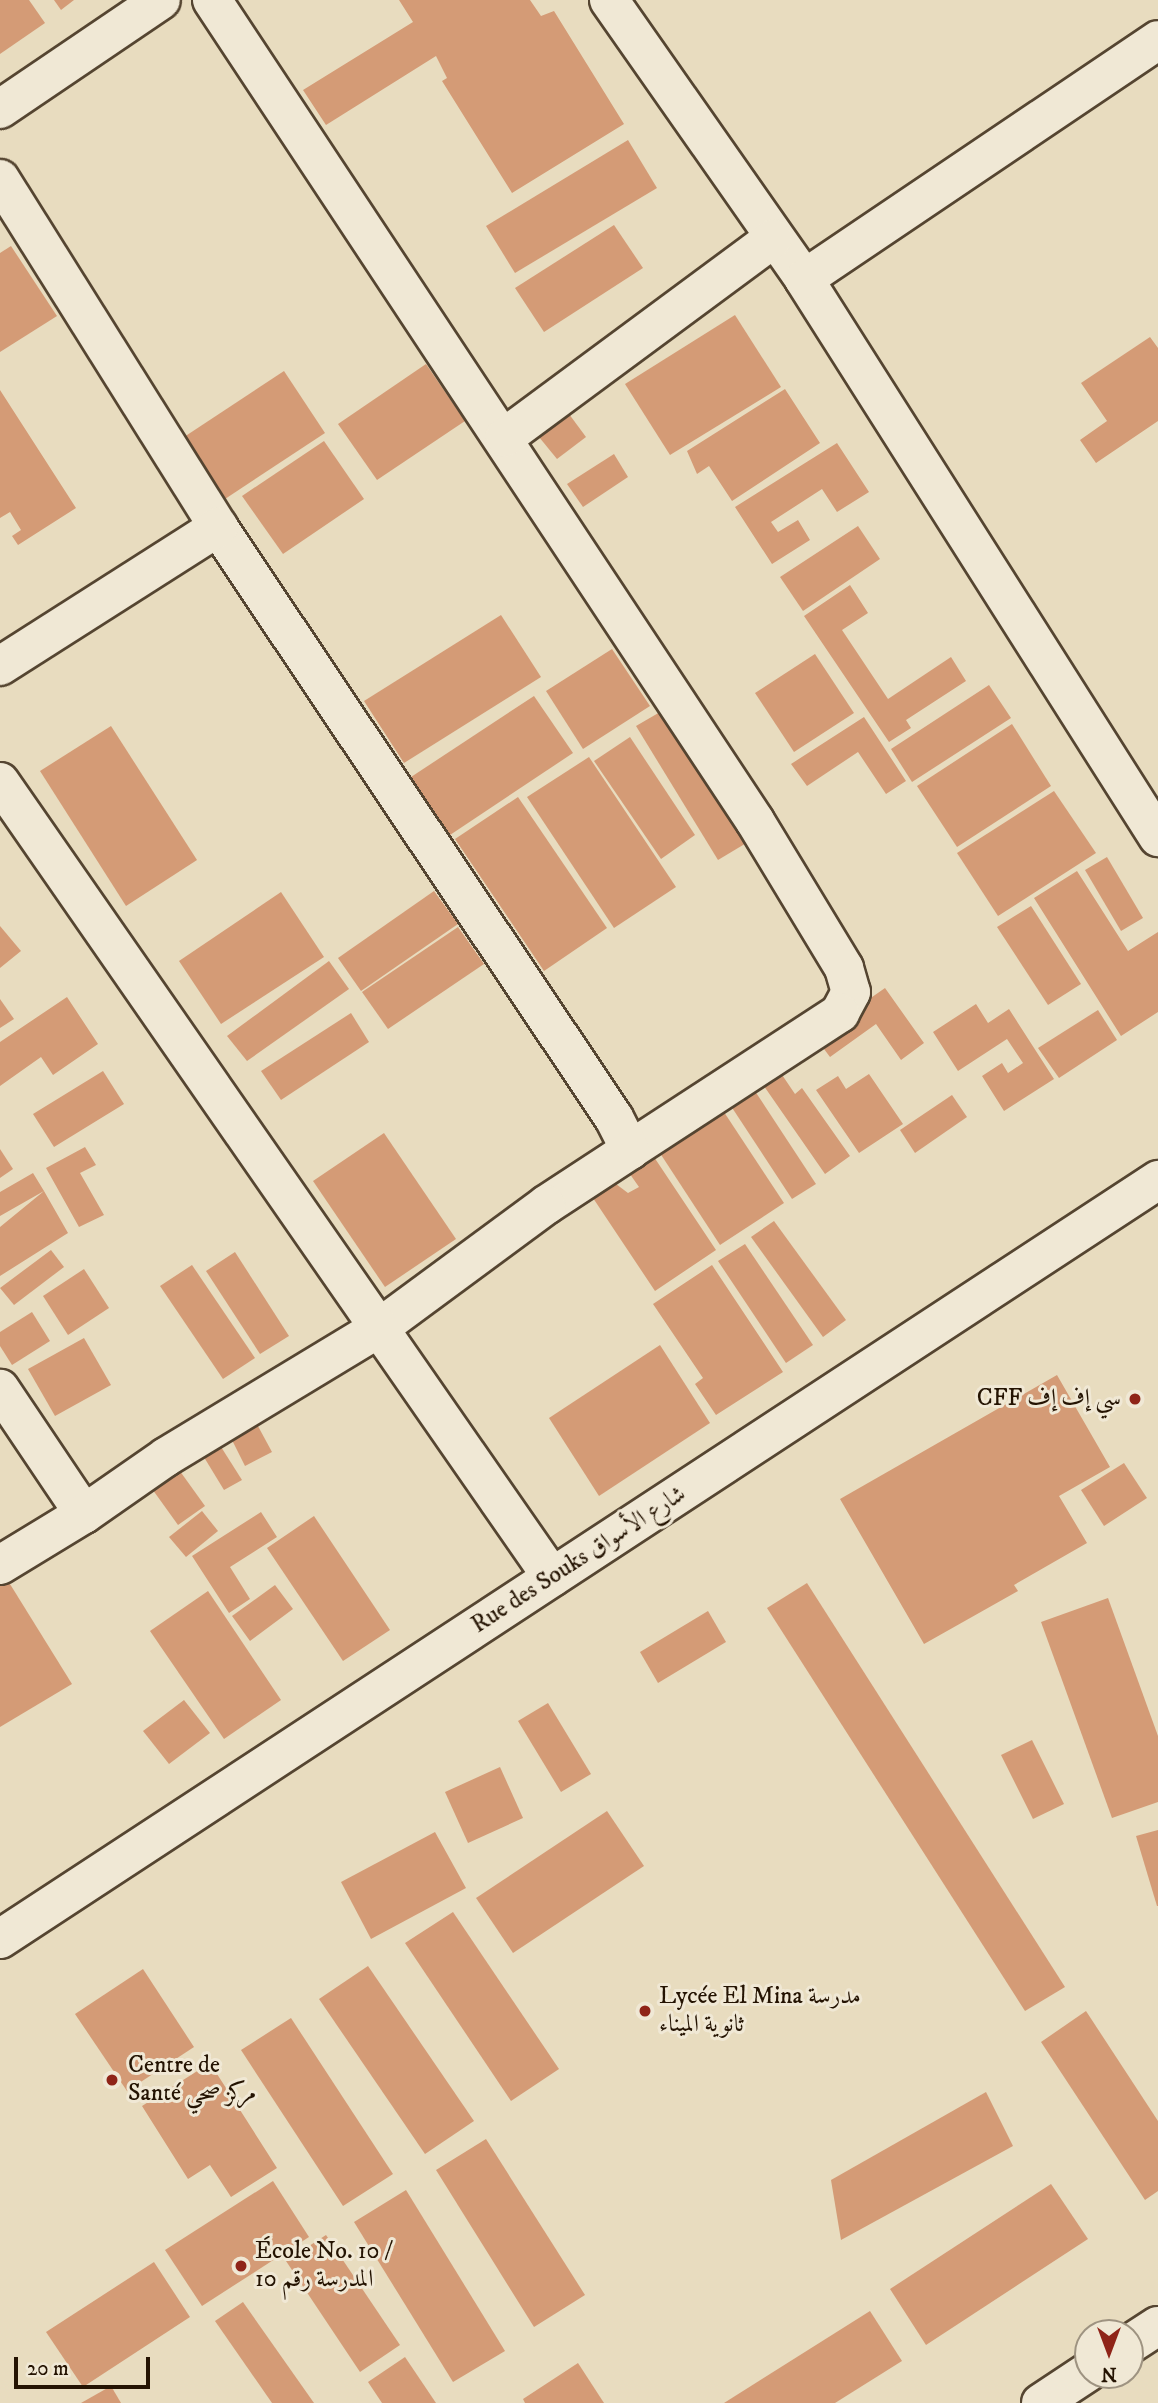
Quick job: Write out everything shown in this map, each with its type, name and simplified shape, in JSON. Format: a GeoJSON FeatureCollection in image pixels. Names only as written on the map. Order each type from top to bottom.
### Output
{"type":"FeatureCollection","features":[{"type":"Feature","properties":{"kind":"street"},"geometry":{"type":"LineString","coordinates":[[0,109],[161,0]]}},
{"type":"Feature","properties":{"kind":"street"},"geometry":{"type":"LineString","coordinates":[[0,1565],[84,1514],[166,1457],[379,1328],[546,1205],[812,1034],[841,1013],[851,992],[844,968],[755,821],[505,437],[212,0]]}},
{"type":"Feature","properties":{"kind":"street"},"geometry":{"type":"LineString","coordinates":[[609,0],[773,239],[804,279],[1158,837]]}},
{"type":"Feature","properties":{"kind":"street"},"geometry":{"type":"LineString","coordinates":[[804,279],[1158,40]]}},
{"type":"Feature","properties":{"kind":"street"},"geometry":{"type":"LineString","coordinates":[[0,179],[218,527],[614,1118],[629,1150]]}},
{"type":"Feature","properties":{"kind":"street"},"geometry":{"type":"LineString","coordinates":[[505,437],[773,239]]}},
{"type":"Feature","properties":{"kind":"street"},"geometry":{"type":"LineString","coordinates":[[0,666],[218,527]]}},
{"type":"Feature","properties":{"kind":"street"},"geometry":{"type":"LineString","coordinates":[[0,782],[552,1577]]}},
{"type":"Feature","properties":{"kind":"street","name":"Rue des Souks شارع الأسواق"},"geometry":{"type":"LineString","coordinates":[[0,1939],[1158,1180]]}},
{"type":"Feature","properties":{"kind":"street"},"geometry":{"type":"LineString","coordinates":[[0,1389],[84,1514]]}},
{"type":"Feature","properties":{"kind":"street"},"geometry":{"type":"LineString","coordinates":[[1041,2403],[1074,2381]]}},
{"type":"Feature","properties":{"kind":"building"},"geometry":{"type":"Polygon","coordinates":[[[0,0],[29,0],[45,23],[0,54],[0,0]]]}},
{"type":"Feature","properties":{"kind":"building"},"geometry":{"type":"Polygon","coordinates":[[[54,0],[74,0],[61,10],[54,0]]]}},
{"type":"Feature","properties":{"kind":"building"},"geometry":{"type":"Polygon","coordinates":[[[399,0],[530,0],[541,16],[554,11],[624,124],[512,193],[442,81],[447,78],[436,56],[326,125],[303,90],[413,22],[399,0]]]}},
{"type":"Feature","properties":{"kind":"building"},"geometry":{"type":"Polygon","coordinates":[[[628,140],[657,188],[515,273],[486,226],[628,140]]]}},
{"type":"Feature","properties":{"kind":"building"},"geometry":{"type":"Polygon","coordinates":[[[614,225],[643,268],[544,332],[515,288],[614,225]]]}},
{"type":"Feature","properties":{"kind":"building"},"geometry":{"type":"Polygon","coordinates":[[[11,246],[57,316],[0,352],[0,253],[11,246]]]}},
{"type":"Feature","properties":{"kind":"building"},"geometry":{"type":"Polygon","coordinates":[[[735,315],[781,387],[670,455],[625,384],[735,315]]]}},
{"type":"Feature","properties":{"kind":"building"},"geometry":{"type":"Polygon","coordinates":[[[1150,337],[1158,348],[1158,421],[1096,463],[1080,440],[1107,421],[1081,383],[1150,337]]]}},
{"type":"Feature","properties":{"kind":"building"},"geometry":{"type":"Polygon","coordinates":[[[426,364],[465,421],[377,480],[338,424],[426,364]]]}},
{"type":"Feature","properties":{"kind":"building"},"geometry":{"type":"Polygon","coordinates":[[[284,371],[325,433],[222,501],[181,439],[284,371]]]}},
{"type":"Feature","properties":{"kind":"building"},"geometry":{"type":"Polygon","coordinates":[[[785,389],[820,443],[732,501],[709,466],[697,474],[687,451],[785,389]]]}},
{"type":"Feature","properties":{"kind":"building"},"geometry":{"type":"Polygon","coordinates":[[[0,390],[76,508],[18,545],[12,536],[21,530],[10,512],[0,518],[0,390]]]}},
{"type":"Feature","properties":{"kind":"building"},"geometry":{"type":"Polygon","coordinates":[[[569,414],[586,437],[557,459],[539,437],[569,414]]]}},
{"type":"Feature","properties":{"kind":"building"},"geometry":{"type":"Polygon","coordinates":[[[324,441],[364,499],[283,554],[242,496],[324,441]]]}},
{"type":"Feature","properties":{"kind":"building"},"geometry":{"type":"Polygon","coordinates":[[[837,443],[869,492],[837,512],[822,489],[771,522],[778,532],[798,520],[810,540],[772,564],[735,507],[837,443]]]}},
{"type":"Feature","properties":{"kind":"building"},"geometry":{"type":"Polygon","coordinates":[[[614,454],[628,477],[583,507],[567,484],[614,454]]]}},
{"type":"Feature","properties":{"kind":"building"},"geometry":{"type":"Polygon","coordinates":[[[858,526],[880,559],[803,611],[780,577],[858,526]]]}},
{"type":"Feature","properties":{"kind":"building"},"geometry":{"type":"Polygon","coordinates":[[[850,585],[868,613],[842,630],[888,699],[951,657],[966,681],[906,720],[911,728],[889,742],[804,616],[850,585]]]}},
{"type":"Feature","properties":{"kind":"building"},"geometry":{"type":"Polygon","coordinates":[[[501,615],[541,677],[404,763],[364,701],[501,615]]]}},
{"type":"Feature","properties":{"kind":"building"},"geometry":{"type":"Polygon","coordinates":[[[612,649],[650,706],[583,749],[546,691],[612,649]]]}},
{"type":"Feature","properties":{"kind":"building"},"geometry":{"type":"Polygon","coordinates":[[[815,654],[854,713],[794,752],[755,693],[815,654]]]}},
{"type":"Feature","properties":{"kind":"building"},"geometry":{"type":"Polygon","coordinates":[[[989,685],[1011,718],[912,782],[891,749],[989,685]]]}},
{"type":"Feature","properties":{"kind":"building"},"geometry":{"type":"Polygon","coordinates":[[[534,696],[573,753],[450,835],[411,777],[534,696]]]}},
{"type":"Feature","properties":{"kind":"building"},"geometry":{"type":"Polygon","coordinates":[[[667,708],[748,842],[718,860],[636,726],[667,708]]]}},
{"type":"Feature","properties":{"kind":"building"},"geometry":{"type":"Polygon","coordinates":[[[864,717],[906,781],[886,794],[858,752],[807,786],[791,764],[864,717]]]}},
{"type":"Feature","properties":{"kind":"building"},"geometry":{"type":"Polygon","coordinates":[[[1012,724],[1051,786],[957,847],[917,786],[1012,724]]]}},
{"type":"Feature","properties":{"kind":"building"},"geometry":{"type":"Polygon","coordinates":[[[111,726],[197,860],[126,906],[40,771],[111,726]]]}},
{"type":"Feature","properties":{"kind":"building"},"geometry":{"type":"Polygon","coordinates":[[[630,737],[695,835],[661,859],[594,761],[630,737]]]}},
{"type":"Feature","properties":{"kind":"building"},"geometry":{"type":"Polygon","coordinates":[[[589,757],[676,887],[614,928],[527,797],[589,757]]]}},
{"type":"Feature","properties":{"kind":"building"},"geometry":{"type":"Polygon","coordinates":[[[1054,791],[1096,853],[998,916],[957,853],[1054,791]]]}},
{"type":"Feature","properties":{"kind":"building"},"geometry":{"type":"Polygon","coordinates":[[[518,797],[607,928],[544,971],[455,839],[518,797]]]}},
{"type":"Feature","properties":{"kind":"building"},"geometry":{"type":"Polygon","coordinates":[[[1107,857],[1143,918],[1121,931],[1085,870],[1107,857]]]}},
{"type":"Feature","properties":{"kind":"building"},"geometry":{"type":"Polygon","coordinates":[[[1077,871],[1128,951],[1158,932],[1158,1012],[1121,1036],[1034,898],[1077,871]]]}},
{"type":"Feature","properties":{"kind":"building"},"geometry":{"type":"Polygon","coordinates":[[[434,891],[458,924],[361,991],[338,958],[434,891]]]}},
{"type":"Feature","properties":{"kind":"building"},"geometry":{"type":"Polygon","coordinates":[[[281,892],[324,957],[221,1024],[179,961],[281,892]]]}},
{"type":"Feature","properties":{"kind":"building"},"geometry":{"type":"Polygon","coordinates":[[[1031,906],[1081,984],[1048,1005],[997,927],[1031,906]]]}},
{"type":"Feature","properties":{"kind":"building"},"geometry":{"type":"Polygon","coordinates":[[[0,926],[21,951],[0,968],[0,926]]]}},
{"type":"Feature","properties":{"kind":"building"},"geometry":{"type":"Polygon","coordinates":[[[458,927],[484,964],[388,1029],[362,992],[458,927]]]}},
{"type":"Feature","properties":{"kind":"building"},"geometry":{"type":"Polygon","coordinates":[[[329,961],[349,989],[247,1061],[227,1036],[329,961]]]}},
{"type":"Feature","properties":{"kind":"building"},"geometry":{"type":"Polygon","coordinates":[[[885,988],[924,1043],[901,1060],[876,1024],[830,1057],[815,1037],[885,988]]]}},
{"type":"Feature","properties":{"kind":"building"},"geometry":{"type":"Polygon","coordinates":[[[67,997],[98,1044],[53,1075],[41,1057],[0,1086],[0,1042],[67,997]]]}},
{"type":"Feature","properties":{"kind":"building"},"geometry":{"type":"Polygon","coordinates":[[[0,999],[14,1019],[0,1028],[0,999]]]}},
{"type":"Feature","properties":{"kind":"building"},"geometry":{"type":"Polygon","coordinates":[[[976,1004],[988,1023],[1009,1009],[1054,1079],[1004,1111],[982,1076],[1002,1063],[1008,1073],[1023,1063],[1007,1039],[958,1071],[933,1032],[976,1004]]]}},
{"type":"Feature","properties":{"kind":"building"},"geometry":{"type":"Polygon","coordinates":[[[1098,1010],[1117,1040],[1059,1078],[1038,1048],[1098,1010]]]}},
{"type":"Feature","properties":{"kind":"building"},"geometry":{"type":"Polygon","coordinates":[[[351,1013],[369,1042],[281,1100],[261,1071],[351,1013]]]}},
{"type":"Feature","properties":{"kind":"building"},"geometry":{"type":"Polygon","coordinates":[[[774,1063],[795,1094],[802,1088],[850,1156],[825,1174],[757,1076],[774,1063]]]}},
{"type":"Feature","properties":{"kind":"building"},"geometry":{"type":"Polygon","coordinates":[[[103,1071],[124,1104],[54,1147],[33,1114],[103,1071]]]}},
{"type":"Feature","properties":{"kind":"building"},"geometry":{"type":"Polygon","coordinates":[[[869,1074],[903,1124],[859,1153],[816,1090],[838,1076],[846,1089],[869,1074]]]}},
{"type":"Feature","properties":{"kind":"building"},"geometry":{"type":"Polygon","coordinates":[[[751,1085],[816,1184],[792,1199],[727,1100],[751,1085]]]}},
{"type":"Feature","properties":{"kind":"building"},"geometry":{"type":"Polygon","coordinates":[[[952,1095],[967,1117],[915,1153],[900,1130],[952,1095]]]}},
{"type":"Feature","properties":{"kind":"building"},"geometry":{"type":"Polygon","coordinates":[[[720,1106],[784,1203],[720,1245],[656,1147],[720,1106]]]}},
{"type":"Feature","properties":{"kind":"building"},"geometry":{"type":"Polygon","coordinates":[[[384,1133],[456,1239],[385,1287],[313,1181],[384,1133]]]}},
{"type":"Feature","properties":{"kind":"building"},"geometry":{"type":"Polygon","coordinates":[[[85,1147],[96,1165],[80,1173],[104,1215],[79,1227],[46,1168],[85,1147]]]}},
{"type":"Feature","properties":{"kind":"building"},"geometry":{"type":"Polygon","coordinates":[[[0,1149],[13,1169],[0,1178],[0,1149]]]}},
{"type":"Feature","properties":{"kind":"building"},"geometry":{"type":"Polygon","coordinates":[[[650,1151],[716,1250],[655,1291],[591,1195],[612,1181],[628,1193],[639,1187],[625,1167],[650,1151]]]}},
{"type":"Feature","properties":{"kind":"building"},"geometry":{"type":"Polygon","coordinates":[[[33,1173],[44,1191],[0,1216],[0,1192],[33,1173]]]}},
{"type":"Feature","properties":{"kind":"building"},"geometry":{"type":"Polygon","coordinates":[[[44,1191],[68,1233],[0,1276],[0,1227],[44,1191]]]}},
{"type":"Feature","properties":{"kind":"building"},"geometry":{"type":"Polygon","coordinates":[[[774,1221],[846,1320],[823,1337],[751,1237],[774,1221]]]}},
{"type":"Feature","properties":{"kind":"building"},"geometry":{"type":"Polygon","coordinates":[[[745,1244],[813,1345],[786,1363],[718,1261],[745,1244]]]}},
{"type":"Feature","properties":{"kind":"building"},"geometry":{"type":"Polygon","coordinates":[[[51,1250],[64,1267],[14,1305],[0,1288],[51,1250]]]}},
{"type":"Feature","properties":{"kind":"building"},"geometry":{"type":"Polygon","coordinates":[[[235,1252],[289,1336],[260,1354],[206,1271],[235,1252]]]}},
{"type":"Feature","properties":{"kind":"building"},"geometry":{"type":"Polygon","coordinates":[[[192,1265],[255,1358],[223,1379],[160,1286],[192,1265]]]}},
{"type":"Feature","properties":{"kind":"building"},"geometry":{"type":"Polygon","coordinates":[[[712,1265],[783,1372],[716,1415],[695,1384],[703,1378],[653,1304],[712,1265]]]}},
{"type":"Feature","properties":{"kind":"building"},"geometry":{"type":"Polygon","coordinates":[[[84,1269],[109,1308],[68,1335],[43,1296],[84,1269]]]}},
{"type":"Feature","properties":{"kind":"building"},"geometry":{"type":"Polygon","coordinates":[[[32,1312],[50,1341],[12,1365],[0,1346],[0,1332],[32,1312]]]}},
{"type":"Feature","properties":{"kind":"building"},"geometry":{"type":"Polygon","coordinates":[[[84,1338],[111,1385],[55,1416],[28,1369],[84,1338]]]}},
{"type":"Feature","properties":{"kind":"building"},"geometry":{"type":"Polygon","coordinates":[[[660,1345],[710,1423],[599,1496],[549,1418],[660,1345]]]}},
{"type":"Feature","properties":{"kind":"building"},"geometry":{"type":"Polygon","coordinates":[[[1057,1375],[1110,1467],[1059,1496],[1087,1543],[1014,1585],[1018,1591],[924,1644],[840,1499],[1057,1375]]]}},
{"type":"Feature","properties":{"kind":"building"},"geometry":{"type":"Polygon","coordinates":[[[252,1415],[272,1452],[245,1466],[226,1428],[252,1415]]]}},
{"type":"Feature","properties":{"kind":"building"},"geometry":{"type":"Polygon","coordinates":[[[216,1439],[242,1480],[224,1490],[199,1449],[216,1439]]]}},
{"type":"Feature","properties":{"kind":"building"},"geometry":{"type":"Polygon","coordinates":[[[1124,1463],[1147,1498],[1104,1526],[1081,1490],[1124,1463]]]}},
{"type":"Feature","properties":{"kind":"building"},"geometry":{"type":"Polygon","coordinates":[[[177,1467],[205,1506],[178,1525],[150,1486],[177,1467]]]}},
{"type":"Feature","properties":{"kind":"building"},"geometry":{"type":"Polygon","coordinates":[[[202,1511],[218,1531],[186,1557],[169,1537],[202,1511]]]}},
{"type":"Feature","properties":{"kind":"building"},"geometry":{"type":"Polygon","coordinates":[[[261,1512],[277,1537],[230,1567],[250,1599],[229,1613],[192,1556],[261,1512]]]}},
{"type":"Feature","properties":{"kind":"building"},"geometry":{"type":"Polygon","coordinates":[[[314,1516],[390,1630],[343,1661],[267,1548],[314,1516]]]}},
{"type":"Feature","properties":{"kind":"building"},"geometry":{"type":"Polygon","coordinates":[[[5,1576],[72,1684],[0,1727],[0,1579],[5,1576]]]}},
{"type":"Feature","properties":{"kind":"building"},"geometry":{"type":"Polygon","coordinates":[[[807,1583],[1065,1987],[1025,2011],[767,1608],[807,1583]]]}},
{"type":"Feature","properties":{"kind":"building"},"geometry":{"type":"Polygon","coordinates":[[[275,1585],[293,1609],[250,1641],[232,1616],[275,1585]]]}},
{"type":"Feature","properties":{"kind":"building"},"geometry":{"type":"Polygon","coordinates":[[[208,1591],[281,1700],[224,1739],[150,1631],[208,1591]]]}},
{"type":"Feature","properties":{"kind":"building"},"geometry":{"type":"Polygon","coordinates":[[[1108,1598],[1158,1736],[1158,1802],[1112,1818],[1041,1622],[1108,1598]]]}},
{"type":"Feature","properties":{"kind":"building"},"geometry":{"type":"Polygon","coordinates":[[[708,1611],[726,1642],[658,1683],[640,1652],[708,1611]]]}},
{"type":"Feature","properties":{"kind":"building"},"geometry":{"type":"Polygon","coordinates":[[[184,1700],[210,1733],[169,1764],[143,1731],[184,1700]]]}},
{"type":"Feature","properties":{"kind":"building"},"geometry":{"type":"Polygon","coordinates":[[[548,1703],[591,1774],[561,1792],[518,1721],[548,1703]]]}},
{"type":"Feature","properties":{"kind":"building"},"geometry":{"type":"Polygon","coordinates":[[[1032,1740],[1064,1804],[1033,1819],[1001,1755],[1032,1740]]]}},
{"type":"Feature","properties":{"kind":"building"},"geometry":{"type":"Polygon","coordinates":[[[500,1767],[523,1818],[468,1843],[445,1792],[500,1767]]]}},
{"type":"Feature","properties":{"kind":"building"},"geometry":{"type":"Polygon","coordinates":[[[607,1811],[644,1866],[513,1953],[476,1898],[607,1811]]]}},
{"type":"Feature","properties":{"kind":"building"},"geometry":{"type":"Polygon","coordinates":[[[1158,1830],[1158,1906],[1157,1906],[1136,1836],[1158,1830]]]}},
{"type":"Feature","properties":{"kind":"building"},"geometry":{"type":"Polygon","coordinates":[[[435,1832],[466,1888],[371,1939],[341,1882],[435,1832]]]}},
{"type":"Feature","properties":{"kind":"building"},"geometry":{"type":"Polygon","coordinates":[[[453,1912],[559,2069],[511,2101],[405,1943],[453,1912]]]}},
{"type":"Feature","properties":{"kind":"building"},"geometry":{"type":"Polygon","coordinates":[[[368,1966],[474,2121],[425,2154],[319,1999],[368,1966]]]}},
{"type":"Feature","properties":{"kind":"building"},"geometry":{"type":"Polygon","coordinates":[[[143,1969],[194,2047],[127,2091],[75,2014],[143,1969]]]}},
{"type":"Feature","properties":{"kind":"building"},"geometry":{"type":"Polygon","coordinates":[[[1086,2011],[1158,2121],[1158,2191],[1145,2200],[1041,2042],[1086,2011]]]}},
{"type":"Feature","properties":{"kind":"building"},"geometry":{"type":"Polygon","coordinates":[[[291,2018],[393,2174],[343,2206],[241,2050],[291,2018]]]}},
{"type":"Feature","properties":{"kind":"building"},"geometry":{"type":"Polygon","coordinates":[[[210,2063],[277,2168],[231,2197],[210,2165],[188,2179],[142,2106],[210,2063]]]}},
{"type":"Feature","properties":{"kind":"building"},"geometry":{"type":"Polygon","coordinates":[[[986,2092],[1013,2146],[841,2240],[831,2180],[986,2092]]]}},
{"type":"Feature","properties":{"kind":"building"},"geometry":{"type":"Polygon","coordinates":[[[486,2139],[585,2295],[534,2327],[436,2170],[486,2139]]]}},
{"type":"Feature","properties":{"kind":"building"},"geometry":{"type":"Polygon","coordinates":[[[273,2181],[309,2237],[202,2306],[165,2250],[273,2181]]]}},
{"type":"Feature","properties":{"kind":"building"},"geometry":{"type":"Polygon","coordinates":[[[1051,2184],[1088,2239],[926,2345],[890,2289],[1051,2184]]]}},
{"type":"Feature","properties":{"kind":"building"},"geometry":{"type":"Polygon","coordinates":[[[406,2190],[505,2351],[453,2382],[354,2222],[406,2190]]]}},
{"type":"Feature","properties":{"kind":"building"},"geometry":{"type":"Polygon","coordinates":[[[326,2235],[400,2345],[360,2372],[286,2261],[326,2235]]]}},
{"type":"Feature","properties":{"kind":"building"},"geometry":{"type":"Polygon","coordinates":[[[154,2262],[190,2317],[83,2387],[46,2332],[154,2262]]]}},
{"type":"Feature","properties":{"kind":"building"},"geometry":{"type":"Polygon","coordinates":[[[243,2302],[314,2403],[272,2403],[215,2321],[243,2302]]]}},
{"type":"Feature","properties":{"kind":"building"},"geometry":{"type":"Polygon","coordinates":[[[870,2311],[902,2361],[835,2403],[724,2403],[870,2311]]]}},
{"type":"Feature","properties":{"kind":"building"},"geometry":{"type":"Polygon","coordinates":[[[405,2357],[436,2403],[382,2403],[368,2382],[405,2357]]]}},
{"type":"Feature","properties":{"kind":"building"},"geometry":{"type":"Polygon","coordinates":[[[578,2363],[604,2403],[525,2403],[523,2399],[578,2363]]]}},
{"type":"Feature","properties":{"kind":"building"},"geometry":{"type":"Polygon","coordinates":[[[111,2386],[121,2403],[81,2403],[111,2386]]]}},
{"type":"Feature","properties":{"kind":"place","name":"CFF سي إف إف"},"geometry":{"type":"Point","coordinates":[1135,1399]}},
{"type":"Feature","properties":{"kind":"place","name":"Lycée El Mina مدرسة ثانوية الميناء"},"geometry":{"type":"Point","coordinates":[645,2011]}},
{"type":"Feature","properties":{"kind":"place","name":"Centre de Santé مركز صحي"},"geometry":{"type":"Point","coordinates":[112,2080]}},
{"type":"Feature","properties":{"kind":"place","name":"École No. 10 / المدرسة رقم 10"},"geometry":{"type":"Point","coordinates":[241,2266]}}]}
